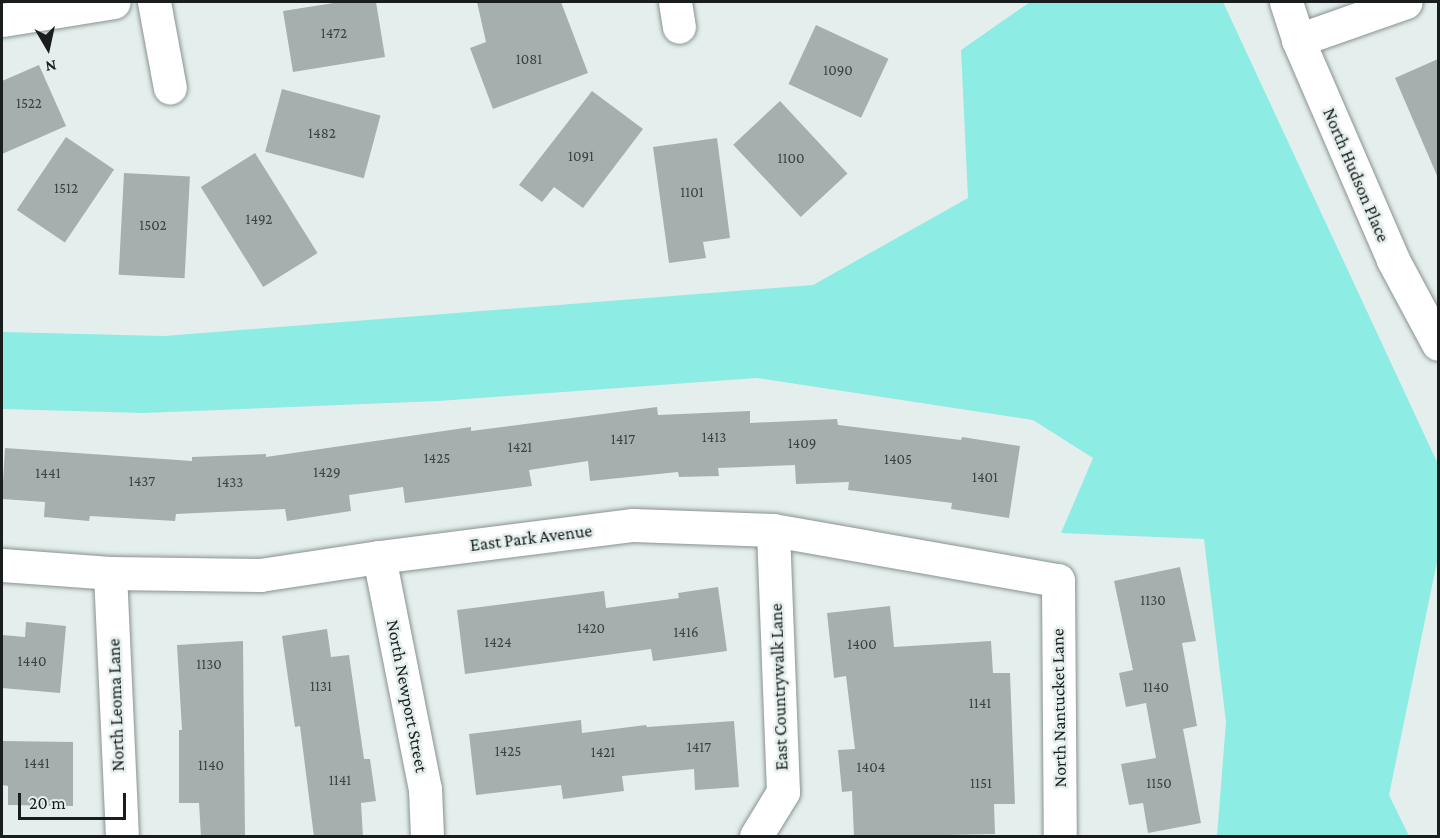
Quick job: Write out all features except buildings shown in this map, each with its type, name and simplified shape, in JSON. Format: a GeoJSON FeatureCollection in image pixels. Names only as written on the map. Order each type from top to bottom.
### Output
{"type":"FeatureCollection","features":[{"type":"Feature","properties":{"kind":"street"},"geometry":{"type":"LineString","coordinates":[[2,20],[114,2]]}},
{"type":"Feature","properties":{"kind":"street"},"geometry":{"type":"LineString","coordinates":[[154,2],[170,88]]}},
{"type":"Feature","properties":{"kind":"street","name":"North Hudson Place"},"geometry":{"type":"LineString","coordinates":[[1286,2],[1299,40],[1393,260],[1438,344]]}},
{"type":"Feature","properties":{"kind":"street"},"geometry":{"type":"LineString","coordinates":[[1299,40],[1406,2]]}},
{"type":"Feature","properties":{"kind":"street","name":"East Park Avenue"},"geometry":{"type":"LineString","coordinates":[[2,565],[110,573],[260,575],[379,556],[633,525],[773,530],[1058,580]]}},
{"type":"Feature","properties":{"kind":"street","name":"East Countrywalk Lane"},"geometry":{"type":"LineString","coordinates":[[756,837],[783,792],[773,530]]}},
{"type":"Feature","properties":{"kind":"street","name":"North Newport Street"},"geometry":{"type":"LineString","coordinates":[[379,556],[425,789],[427,837]]}},
{"type":"Feature","properties":{"kind":"street","name":"North Leoma Lane"},"geometry":{"type":"LineString","coordinates":[[110,573],[122,837]]}},
{"type":"Feature","properties":{"kind":"street","name":"North Nantucket Lane"},"geometry":{"type":"LineString","coordinates":[[1058,580],[1060,837]]}},
{"type":"Feature","properties":{"kind":"shaded area"},"geometry":{"type":"Polygon","coordinates":[[[1030,2],[1223,2],[1438,464],[1438,557],[1389,795],[1409,836],[1217,836],[1226,722],[1204,539],[1061,533],[1093,458],[1033,420],[757,378],[439,401],[143,413],[2,409],[2,332],[164,336],[813,285],[968,198],[961,50],[1030,2]]]}}]}
